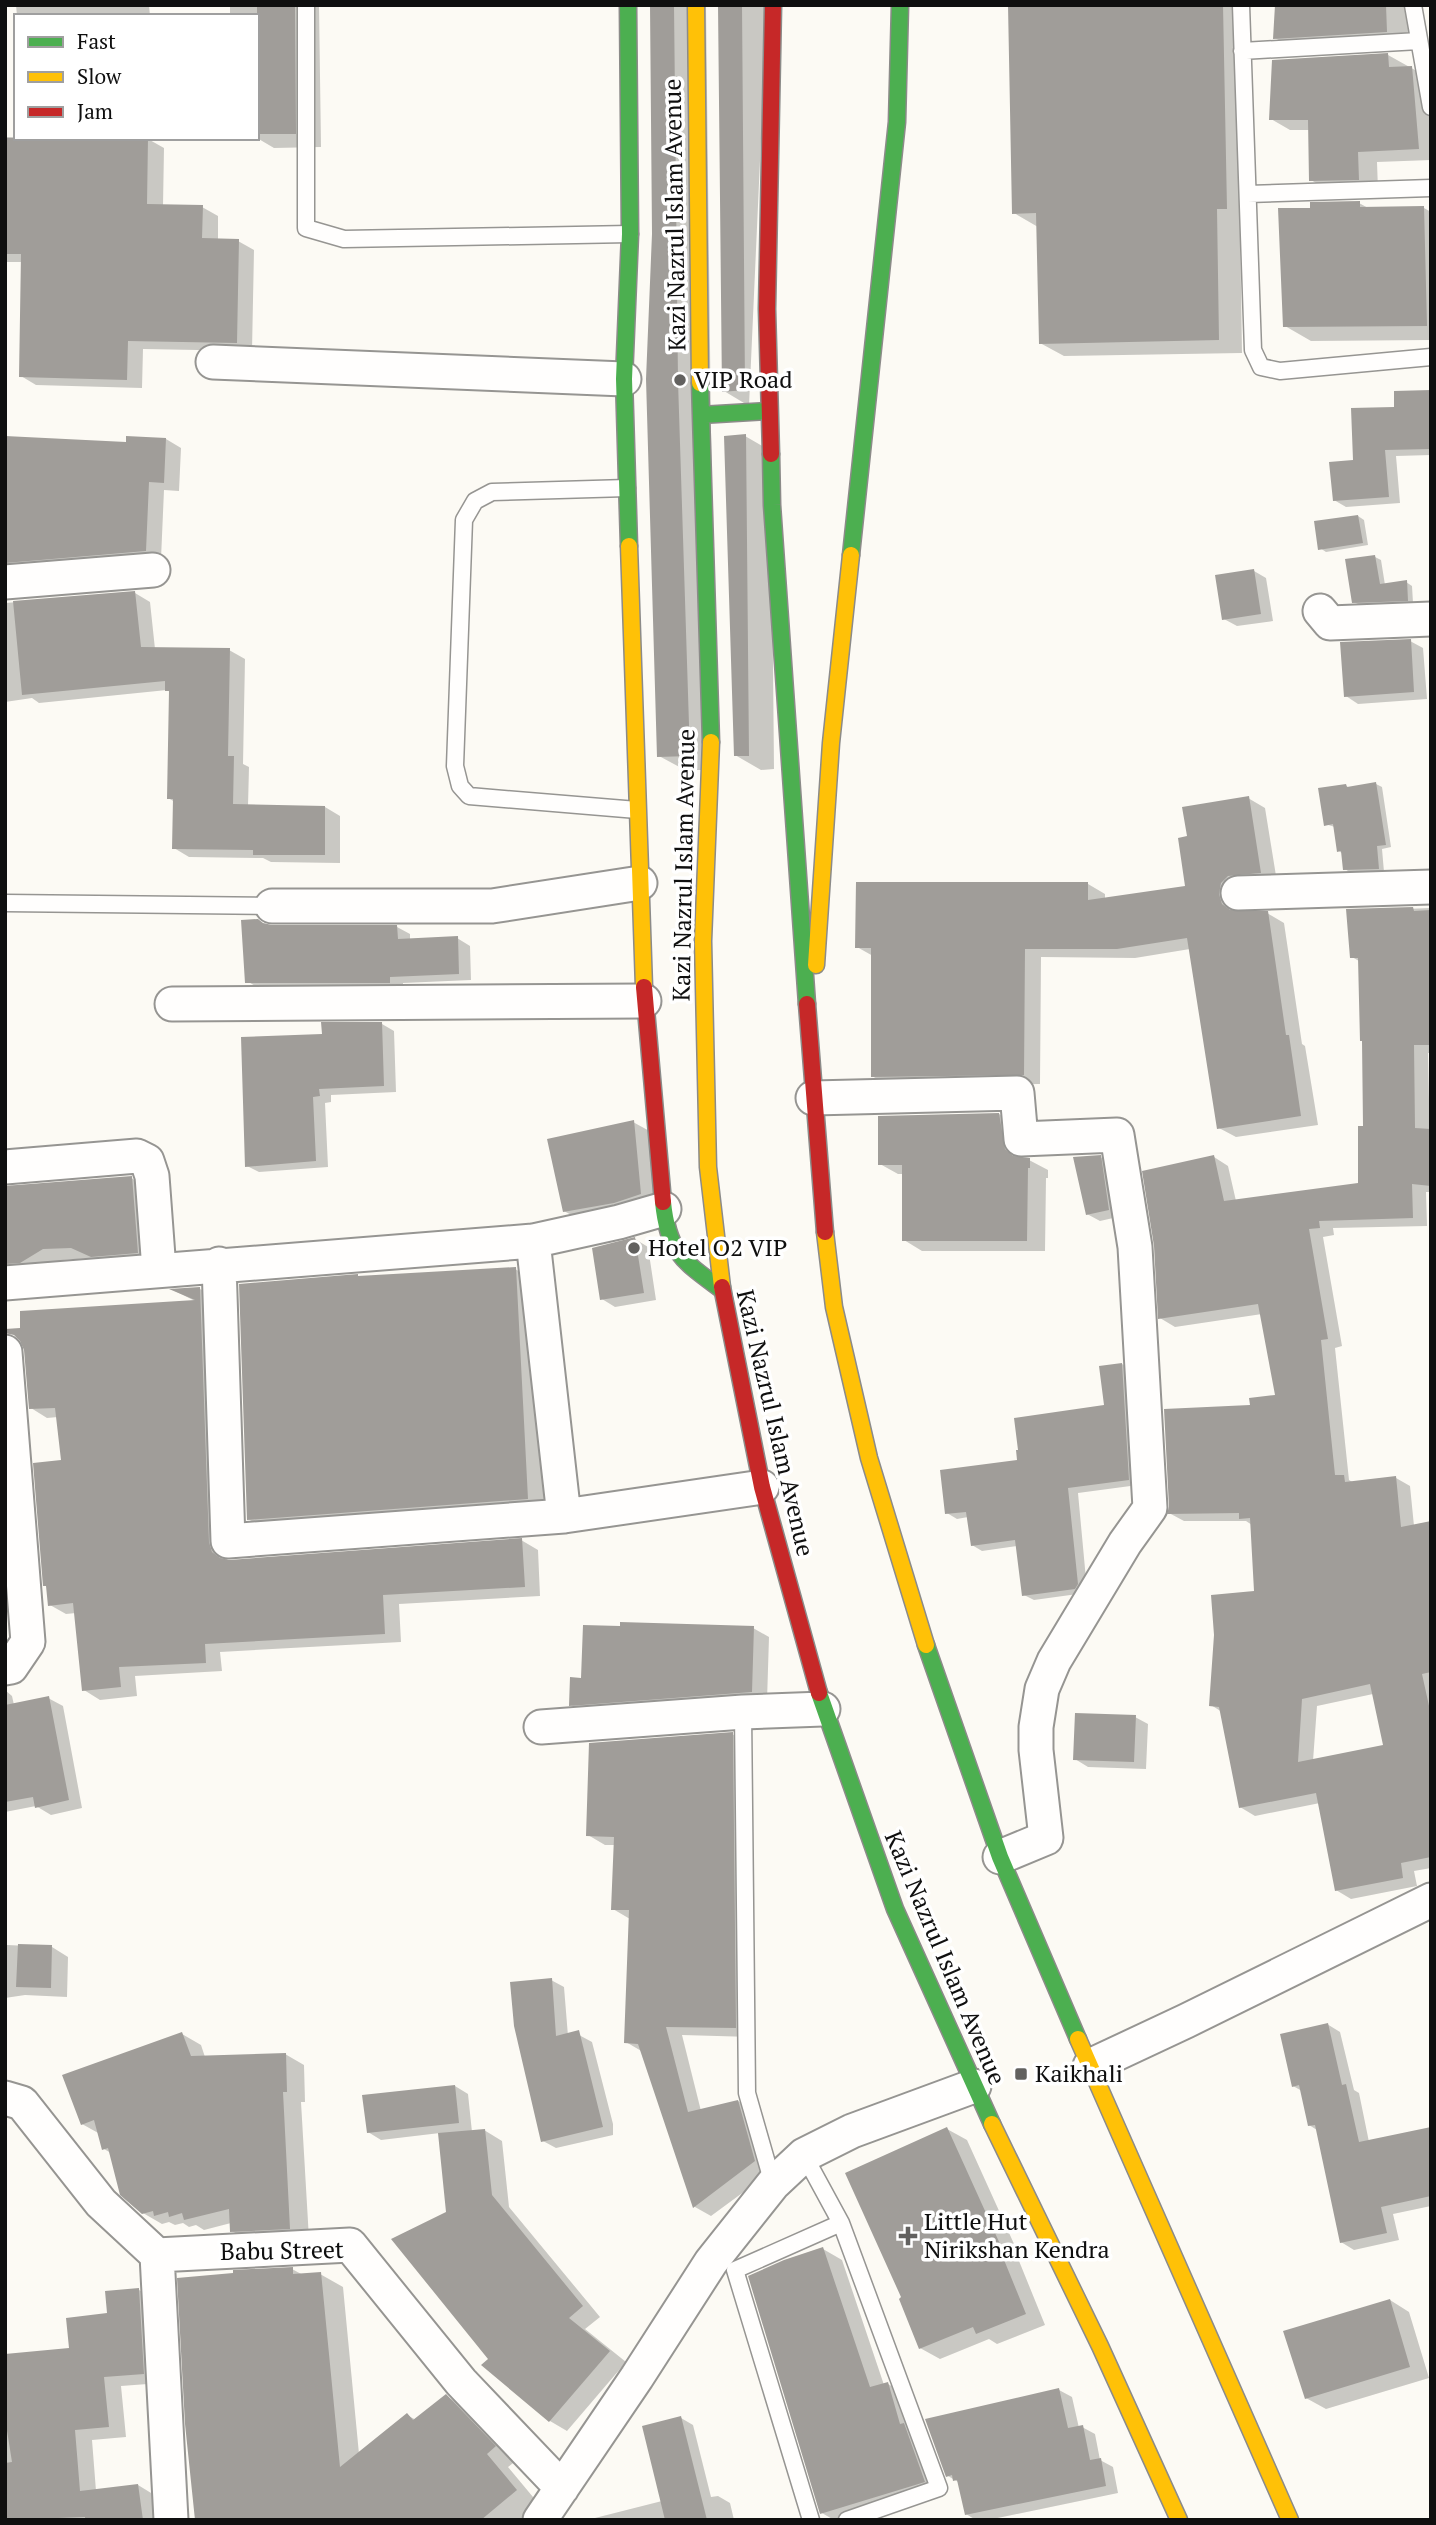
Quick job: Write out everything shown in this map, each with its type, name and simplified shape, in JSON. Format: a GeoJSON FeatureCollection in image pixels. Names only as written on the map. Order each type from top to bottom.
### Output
{"type":"FeatureCollection","features":[{"type":"Feature","properties":{"kind":"main road"},"geometry":{"type":"LineString","coordinates":[[628,5],[630,234],[624,379],[644,1001],[666,1229],[684,1262],[722,1290]]}},
{"type":"Feature","properties":{"kind":"main road","name":"Kazi Nazrul Islam Avenue"},"geometry":{"type":"LineString","coordinates":[[696,5],[701,415],[712,765],[703,941],[707,1141],[722,1290],[762,1487],[824,1709],[895,1909],[974,2086],[1180,2520]]}},
{"type":"Feature","properties":{"kind":"main road"},"geometry":{"type":"LineString","coordinates":[[773,5],[768,197],[772,505],[813,1098],[834,1307],[869,1458],[918,1622],[1000,1857],[1290,2520]]}},
{"type":"Feature","properties":{"kind":"main road"},"geometry":{"type":"LineString","coordinates":[[810,1057],[831,743],[897,122],[900,5]]}},
{"type":"Feature","properties":{"kind":"main road"},"geometry":{"type":"LineString","coordinates":[[701,415],[769,411]]}},
{"type":"Feature","properties":{"kind":"street"},"geometry":{"type":"LineString","coordinates":[[213,362],[624,379]]}},
{"type":"Feature","properties":{"kind":"street"},"geometry":{"type":"LineString","coordinates":[[5,582],[153,570]]}},
{"type":"Feature","properties":{"kind":"street"},"geometry":{"type":"LineString","coordinates":[[1320,611],[1329,623],[1431,619]]}},
{"type":"Feature","properties":{"kind":"street"},"geometry":{"type":"LineString","coordinates":[[272,906],[492,906],[640,883]]}},
{"type":"Feature","properties":{"kind":"street"},"geometry":{"type":"LineString","coordinates":[[1238,892],[1431,887]]}},
{"type":"Feature","properties":{"kind":"street"},"geometry":{"type":"LineString","coordinates":[[172,1004],[644,1001]]}},
{"type":"Feature","properties":{"kind":"street"},"geometry":{"type":"LineString","coordinates":[[813,1098],[1017,1093],[1021,1139],[1116,1135],[1135,1247],[1150,1508],[1125,1543],[1054,1661],[1042,1689],[1036,1727],[1036,1750],[1046,1838],[1000,1857]]}},
{"type":"Feature","properties":{"kind":"street"},"geometry":{"type":"LineString","coordinates":[[5,1167],[137,1156],[146,1161],[152,1176],[159,1270]]}},
{"type":"Feature","properties":{"kind":"street"},"geometry":{"type":"LineString","coordinates":[[5,1283],[533,1241],[620,1222],[664,1209]]}},
{"type":"Feature","properties":{"kind":"street"},"geometry":{"type":"LineString","coordinates":[[533,1241],[564,1516]]}},
{"type":"Feature","properties":{"kind":"street"},"geometry":{"type":"LineString","coordinates":[[219,1264],[228,1541],[564,1516],[762,1487]]}},
{"type":"Feature","properties":{"kind":"street"},"geometry":{"type":"LineString","coordinates":[[5,1352],[28,1642],[11,1667],[5,1668]]}},
{"type":"Feature","properties":{"kind":"street"},"geometry":{"type":"LineString","coordinates":[[541,1727],[743,1712],[824,1709]]}},
{"type":"Feature","properties":{"kind":"street"},"geometry":{"type":"LineString","coordinates":[[1090,2066],[1431,1899]]}},
{"type":"Feature","properties":{"kind":"street"},"geometry":{"type":"LineString","coordinates":[[540,2520],[711,2262],[773,2184],[804,2155],[852,2131],[974,2086]]}},
{"type":"Feature","properties":{"kind":"street"},"geometry":{"type":"LineString","coordinates":[[5,2098],[22,2104],[101,2203],[157,2255],[171,2520]]}},
{"type":"Feature","properties":{"kind":"street","name":"Babu Street"},"geometry":{"type":"LineString","coordinates":[[157,2255],[350,2245],[461,2382],[562,2488]]}},
{"type":"Feature","properties":{"kind":"lane"},"geometry":{"type":"LineString","coordinates":[[306,5],[306,228],[344,239],[630,234]]}},
{"type":"Feature","properties":{"kind":"lane"},"geometry":{"type":"LineString","coordinates":[[1241,5],[1253,351],[1261,366],[1280,371],[1431,357]]}},
{"type":"Feature","properties":{"kind":"lane"},"geometry":{"type":"LineString","coordinates":[[1413,5],[1431,107]]}},
{"type":"Feature","properties":{"kind":"lane"},"geometry":{"type":"LineString","coordinates":[[1242,51],[1419,41]]}},
{"type":"Feature","properties":{"kind":"lane"},"geometry":{"type":"LineString","coordinates":[[1248,194],[1431,188]]}},
{"type":"Feature","properties":{"kind":"lane"},"geometry":{"type":"LineString","coordinates":[[627,488],[492,492],[475,501],[464,520],[455,766],[460,786],[469,796],[637,810]]}},
{"type":"Feature","properties":{"kind":"lane"},"geometry":{"type":"LineString","coordinates":[[5,903],[272,906]]}},
{"type":"Feature","properties":{"kind":"lane"},"geometry":{"type":"LineString","coordinates":[[743,1712],[747,2093],[773,2184]]}},
{"type":"Feature","properties":{"kind":"lane"},"geometry":{"type":"LineString","coordinates":[[804,2155],[841,2223],[940,2488],[847,2520]]}},
{"type":"Feature","properties":{"kind":"lane"},"geometry":{"type":"LineString","coordinates":[[811,2520],[735,2270],[841,2223]]}},
{"type":"Feature","properties":{"kind":"building"},"geometry":{"type":"Polygon","coordinates":[[[257,5],[295,5],[296,134],[259,134],[257,5]]]}},
{"type":"Feature","properties":{"kind":"building"},"geometry":{"type":"Polygon","coordinates":[[[650,5],[674,5],[678,381],[690,756],[657,757],[646,379],[652,234],[650,5]]]}},
{"type":"Feature","properties":{"kind":"building"},"geometry":{"type":"Polygon","coordinates":[[[718,5],[742,5],[745,390],[722,392],[718,5]]]}},
{"type":"Feature","properties":{"kind":"building"},"geometry":{"type":"Polygon","coordinates":[[[1008,5],[1223,5],[1227,209],[1217,209],[1219,340],[1039,344],[1036,213],[1012,214],[1008,5]]]}},
{"type":"Feature","properties":{"kind":"building"},"geometry":{"type":"Polygon","coordinates":[[[1275,5],[1386,5],[1387,32],[1273,39],[1275,5]]]}},
{"type":"Feature","properties":{"kind":"building"},"geometry":{"type":"Polygon","coordinates":[[[1388,53],[1389,67],[1412,66],[1419,149],[1358,152],[1359,180],[1309,181],[1308,120],[1269,120],[1272,60],[1388,53]]]}},
{"type":"Feature","properties":{"kind":"building"},"geometry":{"type":"Polygon","coordinates":[[[5,138],[148,140],[147,204],[203,205],[202,238],[239,239],[237,343],[128,341],[127,380],[19,377],[21,254],[5,254],[5,138]]]}},
{"type":"Feature","properties":{"kind":"building"},"geometry":{"type":"Polygon","coordinates":[[[1360,201],[1360,207],[1424,206],[1427,326],[1283,327],[1278,208],[1310,208],[1310,202],[1360,201]]]}},
{"type":"Feature","properties":{"kind":"building"},"geometry":{"type":"Polygon","coordinates":[[[1431,390],[1431,449],[1385,450],[1389,497],[1333,501],[1329,462],[1353,460],[1351,408],[1394,407],[1394,391],[1431,390]]]}},
{"type":"Feature","properties":{"kind":"building"},"geometry":{"type":"Polygon","coordinates":[[[746,434],[749,756],[734,756],[724,436],[746,434]]]}},
{"type":"Feature","properties":{"kind":"building"},"geometry":{"type":"Polygon","coordinates":[[[5,436],[126,442],[126,436],[166,438],[164,483],[149,482],[146,551],[5,563],[5,436]]]}},
{"type":"Feature","properties":{"kind":"building"},"geometry":{"type":"Polygon","coordinates":[[[1358,515],[1363,543],[1318,550],[1314,521],[1358,515]]]}},
{"type":"Feature","properties":{"kind":"building"},"geometry":{"type":"Polygon","coordinates":[[[1375,555],[1380,584],[1407,580],[1408,601],[1352,603],[1345,559],[1375,555]]]}},
{"type":"Feature","properties":{"kind":"building"},"geometry":{"type":"Polygon","coordinates":[[[1254,569],[1261,614],[1222,620],[1215,575],[1254,569]]]}},
{"type":"Feature","properties":{"kind":"building"},"geometry":{"type":"Polygon","coordinates":[[[135,591],[141,647],[230,648],[228,756],[234,756],[233,804],[325,806],[325,855],[253,855],[253,850],[172,849],[173,799],[167,799],[169,691],[165,691],[165,681],[22,695],[13,601],[135,591]]]}},
{"type":"Feature","properties":{"kind":"building"},"geometry":{"type":"Polygon","coordinates":[[[1411,639],[1414,692],[1344,697],[1340,642],[1411,639]]]}},
{"type":"Feature","properties":{"kind":"building"},"geometry":{"type":"Polygon","coordinates":[[[1376,782],[1386,845],[1377,846],[1379,869],[1343,870],[1333,824],[1324,826],[1318,788],[1376,782]]]}},
{"type":"Feature","properties":{"kind":"building"},"geometry":{"type":"Polygon","coordinates":[[[1249,796],[1261,873],[1228,876],[1221,883],[1219,894],[1222,904],[1230,910],[1268,911],[1301,1116],[1217,1129],[1187,938],[1117,949],[1025,949],[1024,1075],[871,1077],[871,948],[855,948],[856,882],[1088,882],[1088,900],[1185,886],[1178,838],[1187,836],[1182,807],[1249,796]]]}},
{"type":"Feature","properties":{"kind":"building"},"geometry":{"type":"Polygon","coordinates":[[[1413,907],[1414,911],[1431,910],[1431,1045],[1414,1045],[1415,1128],[1431,1129],[1431,1186],[1412,1184],[1413,1218],[1319,1221],[1320,1228],[1309,1229],[1328,1339],[1321,1340],[1335,1475],[1344,1475],[1345,1482],[1396,1476],[1401,1527],[1431,1521],[1431,1672],[1422,1674],[1431,1715],[1431,1857],[1401,1863],[1403,1878],[1335,1891],[1316,1793],[1239,1808],[1219,1707],[1209,1706],[1214,1635],[1211,1595],[1254,1591],[1250,1518],[1239,1519],[1239,1513],[1167,1514],[1169,1507],[1164,1409],[1250,1405],[1249,1398],[1275,1395],[1258,1304],[1158,1319],[1154,1246],[1142,1171],[1214,1155],[1224,1201],[1358,1183],[1358,1126],[1363,1126],[1362,1041],[1358,958],[1350,958],[1346,909],[1413,907]],[[1370,1684],[1302,1699],[1298,1762],[1383,1745],[1370,1684]]]}},
{"type":"Feature","properties":{"kind":"building"},"geometry":{"type":"Polygon","coordinates":[[[258,919],[272,925],[397,925],[398,939],[458,936],[459,974],[390,977],[390,983],[245,983],[241,920],[258,919]]]}},
{"type":"Feature","properties":{"kind":"building"},"geometry":{"type":"Polygon","coordinates":[[[321,1022],[382,1022],[384,1086],[319,1089],[320,1096],[313,1097],[316,1161],[245,1167],[241,1037],[322,1034],[321,1022]]]}},
{"type":"Feature","properties":{"kind":"building"},"geometry":{"type":"Polygon","coordinates":[[[999,1113],[1005,1149],[1013,1156],[1030,1158],[1027,1241],[902,1241],[902,1165],[878,1165],[878,1116],[999,1113]]]}},
{"type":"Feature","properties":{"kind":"building"},"geometry":{"type":"Polygon","coordinates":[[[634,1120],[641,1194],[614,1203],[563,1212],[547,1139],[634,1120]]]}},
{"type":"Feature","properties":{"kind":"building"},"geometry":{"type":"Polygon","coordinates":[[[1101,1155],[1109,1210],[1086,1215],[1073,1157],[1101,1155]]]}},
{"type":"Feature","properties":{"kind":"building"},"geometry":{"type":"Polygon","coordinates":[[[132,1176],[138,1253],[91,1257],[71,1248],[43,1249],[20,1263],[5,1264],[5,1186],[132,1176]]]}},
{"type":"Feature","properties":{"kind":"building"},"geometry":{"type":"Polygon","coordinates":[[[635,1237],[644,1293],[600,1300],[592,1248],[635,1237]]]}},
{"type":"Feature","properties":{"kind":"building"},"geometry":{"type":"Polygon","coordinates":[[[516,1267],[528,1499],[247,1520],[239,1284],[358,1274],[516,1267]]]}},
{"type":"Feature","properties":{"kind":"building"},"geometry":{"type":"Polygon","coordinates":[[[200,1287],[209,1542],[212,1552],[229,1560],[522,1538],[525,1587],[383,1595],[385,1634],[205,1644],[206,1663],[119,1667],[121,1687],[82,1691],[73,1603],[48,1606],[46,1586],[43,1586],[33,1463],[61,1460],[55,1408],[29,1409],[24,1350],[20,1341],[14,1335],[5,1333],[5,1329],[20,1328],[20,1311],[195,1300],[169,1289],[200,1287]]]}},
{"type":"Feature","properties":{"kind":"building"},"geometry":{"type":"Polygon","coordinates":[[[1122,1363],[1129,1480],[1068,1488],[1078,1584],[1075,1589],[1022,1596],[1015,1540],[971,1546],[966,1512],[945,1514],[940,1470],[1017,1460],[1014,1418],[1104,1405],[1099,1366],[1122,1363]]]}},
{"type":"Feature","properties":{"kind":"building"},"geometry":{"type":"Polygon","coordinates":[[[620,1622],[754,1626],[752,1692],[569,1706],[570,1677],[581,1678],[583,1625],[620,1626],[620,1622]]]}},
{"type":"Feature","properties":{"kind":"building"},"geometry":{"type":"Polygon","coordinates":[[[49,1696],[69,1800],[35,1808],[33,1797],[5,1802],[5,1705],[49,1696]]]}},
{"type":"Feature","properties":{"kind":"building"},"geometry":{"type":"Polygon","coordinates":[[[1075,1713],[1136,1715],[1134,1762],[1073,1760],[1075,1713]]]}},
{"type":"Feature","properties":{"kind":"building"},"geometry":{"type":"Polygon","coordinates":[[[733,1732],[736,2028],[666,2027],[688,2112],[738,2100],[755,2161],[693,2208],[638,2044],[624,2043],[629,1910],[611,1910],[614,1837],[586,1836],[589,1743],[733,1732]]]}},
{"type":"Feature","properties":{"kind":"building"},"geometry":{"type":"Polygon","coordinates":[[[18,1944],[52,1945],[51,1988],[16,1987],[18,1944]]]}},
{"type":"Feature","properties":{"kind":"building"},"geometry":{"type":"Polygon","coordinates":[[[552,1978],[556,2036],[579,2030],[603,2127],[541,2142],[514,2026],[510,1982],[552,1978]]]}},
{"type":"Feature","properties":{"kind":"building"},"geometry":{"type":"Polygon","coordinates":[[[1328,2023],[1359,2142],[1431,2127],[1431,2196],[1381,2207],[1387,2233],[1340,2243],[1315,2125],[1308,2126],[1299,2085],[1292,2087],[1280,2034],[1328,2023]]]}},
{"type":"Feature","properties":{"kind":"building"},"geometry":{"type":"Polygon","coordinates":[[[182,2032],[191,2056],[286,2053],[287,2092],[283,2092],[290,2229],[230,2232],[229,2209],[184,2220],[182,2213],[169,2217],[168,2212],[154,2216],[153,2211],[142,2214],[120,2195],[108,2148],[102,2150],[94,2120],[81,2125],[62,2075],[182,2032]]]}},
{"type":"Feature","properties":{"kind":"building"},"geometry":{"type":"Polygon","coordinates":[[[455,2085],[459,2123],[367,2133],[362,2095],[455,2085]]]}},
{"type":"Feature","properties":{"kind":"building"},"geometry":{"type":"Polygon","coordinates":[[[947,2127],[1000,2244],[998,2245],[1026,2314],[976,2334],[973,2327],[919,2349],[899,2299],[901,2297],[845,2173],[947,2127]]]}},
{"type":"Feature","properties":{"kind":"building"},"geometry":{"type":"Polygon","coordinates":[[[485,2129],[492,2195],[583,2306],[569,2318],[610,2351],[549,2422],[481,2365],[488,2359],[391,2239],[446,2212],[438,2133],[485,2129]]]}},
{"type":"Feature","properties":{"kind":"building"},"geometry":{"type":"Polygon","coordinates":[[[823,2247],[870,2387],[888,2382],[900,2424],[904,2423],[925,2482],[820,2514],[748,2276],[823,2247]]]}},
{"type":"Feature","properties":{"kind":"building"},"geometry":{"type":"Polygon","coordinates":[[[293,2267],[293,2274],[321,2272],[340,2467],[407,2413],[413,2420],[446,2394],[496,2446],[487,2454],[517,2490],[481,2520],[195,2520],[185,2424],[177,2278],[233,2273],[233,2270],[293,2267]]]}},
{"type":"Feature","properties":{"kind":"building"},"geometry":{"type":"Polygon","coordinates":[[[139,2288],[144,2374],[104,2377],[109,2427],[75,2430],[80,2491],[138,2484],[143,2520],[85,2520],[85,2517],[5,2520],[5,2463],[12,2462],[5,2418],[5,2354],[69,2348],[66,2318],[107,2313],[105,2291],[139,2288]]]}},
{"type":"Feature","properties":{"kind":"building"},"geometry":{"type":"Polygon","coordinates":[[[1390,2299],[1410,2367],[1305,2399],[1283,2331],[1390,2299]]]}},
{"type":"Feature","properties":{"kind":"building"},"geometry":{"type":"Polygon","coordinates":[[[1059,2388],[1068,2428],[1083,2425],[1090,2460],[1101,2458],[1106,2486],[965,2515],[957,2480],[953,2481],[952,2475],[946,2477],[925,2419],[1059,2388]]]}},
{"type":"Feature","properties":{"kind":"building"},"geometry":{"type":"Polygon","coordinates":[[[681,2416],[707,2520],[665,2520],[642,2426],[681,2416]]]}},
{"type":"Feature","properties":{"kind":"traffic: fast"},"geometry":{"type":"LineString","coordinates":[[628,5],[630,234],[624,379],[629,546]]}},
{"type":"Feature","properties":{"kind":"traffic: fast"},"geometry":{"type":"LineString","coordinates":[[851,555],[897,122],[900,5]]}},
{"type":"Feature","properties":{"kind":"traffic: fast"},"geometry":{"type":"LineString","coordinates":[[700,383],[711,742]]}},
{"type":"Feature","properties":{"kind":"traffic: fast"},"geometry":{"type":"LineString","coordinates":[[701,415],[769,411]]}},
{"type":"Feature","properties":{"kind":"traffic: fast"},"geometry":{"type":"LineString","coordinates":[[771,454],[772,505],[807,1004]]}},
{"type":"Feature","properties":{"kind":"traffic: fast"},"geometry":{"type":"LineString","coordinates":[[663,1202],[669,1233],[680,1254],[722,1290]]}},
{"type":"Feature","properties":{"kind":"traffic: fast"},"geometry":{"type":"LineString","coordinates":[[926,1645],[1000,1857],[1078,2039]]}},
{"type":"Feature","properties":{"kind":"traffic: fast"},"geometry":{"type":"LineString","coordinates":[[819,1693],[895,1909],[992,2124]]}},
{"type":"Feature","properties":{"kind":"traffic: slow"},"geometry":{"type":"LineString","coordinates":[[696,5],[700,383]]}},
{"type":"Feature","properties":{"kind":"traffic: slow"},"geometry":{"type":"LineString","coordinates":[[629,546],[644,987]]}},
{"type":"Feature","properties":{"kind":"traffic: slow"},"geometry":{"type":"LineString","coordinates":[[816,965],[831,743],[851,555]]}},
{"type":"Feature","properties":{"kind":"traffic: slow"},"geometry":{"type":"LineString","coordinates":[[711,742],[703,941],[708,1167],[722,1287]]}},
{"type":"Feature","properties":{"kind":"traffic: slow"},"geometry":{"type":"LineString","coordinates":[[825,1232],[834,1307],[869,1458],[926,1645]]}},
{"type":"Feature","properties":{"kind":"traffic: slow"},"geometry":{"type":"LineString","coordinates":[[1078,2039],[1290,2520]]}},
{"type":"Feature","properties":{"kind":"traffic: slow"},"geometry":{"type":"LineString","coordinates":[[992,2124],[1100,2346],[1179,2520]]}},
{"type":"Feature","properties":{"kind":"traffic: jam"},"geometry":{"type":"LineString","coordinates":[[771,454],[767,309],[773,5]]}},
{"type":"Feature","properties":{"kind":"traffic: jam"},"geometry":{"type":"LineString","coordinates":[[644,987],[663,1202]]}},
{"type":"Feature","properties":{"kind":"traffic: jam"},"geometry":{"type":"LineString","coordinates":[[807,1004],[825,1232]]}},
{"type":"Feature","properties":{"kind":"traffic: jam"},"geometry":{"type":"LineString","coordinates":[[722,1287],[762,1487],[819,1693]]}},
{"type":"Feature","properties":{"kind":"place","name":"VIP Road"},"geometry":{"type":"Point","coordinates":[680,380]}},
{"type":"Feature","properties":{"kind":"place","name":"Hotel O2 VIP"},"geometry":{"type":"Point","coordinates":[634,1248]}},
{"type":"Feature","properties":{"kind":"place","name":"Kaikhali"},"geometry":{"type":"Point","coordinates":[1021,2074]}},
{"type":"Feature","properties":{"kind":"place","name":"Little Hut Nirikshan Kendra"},"geometry":{"type":"Point","coordinates":[908,2236]}}]}
